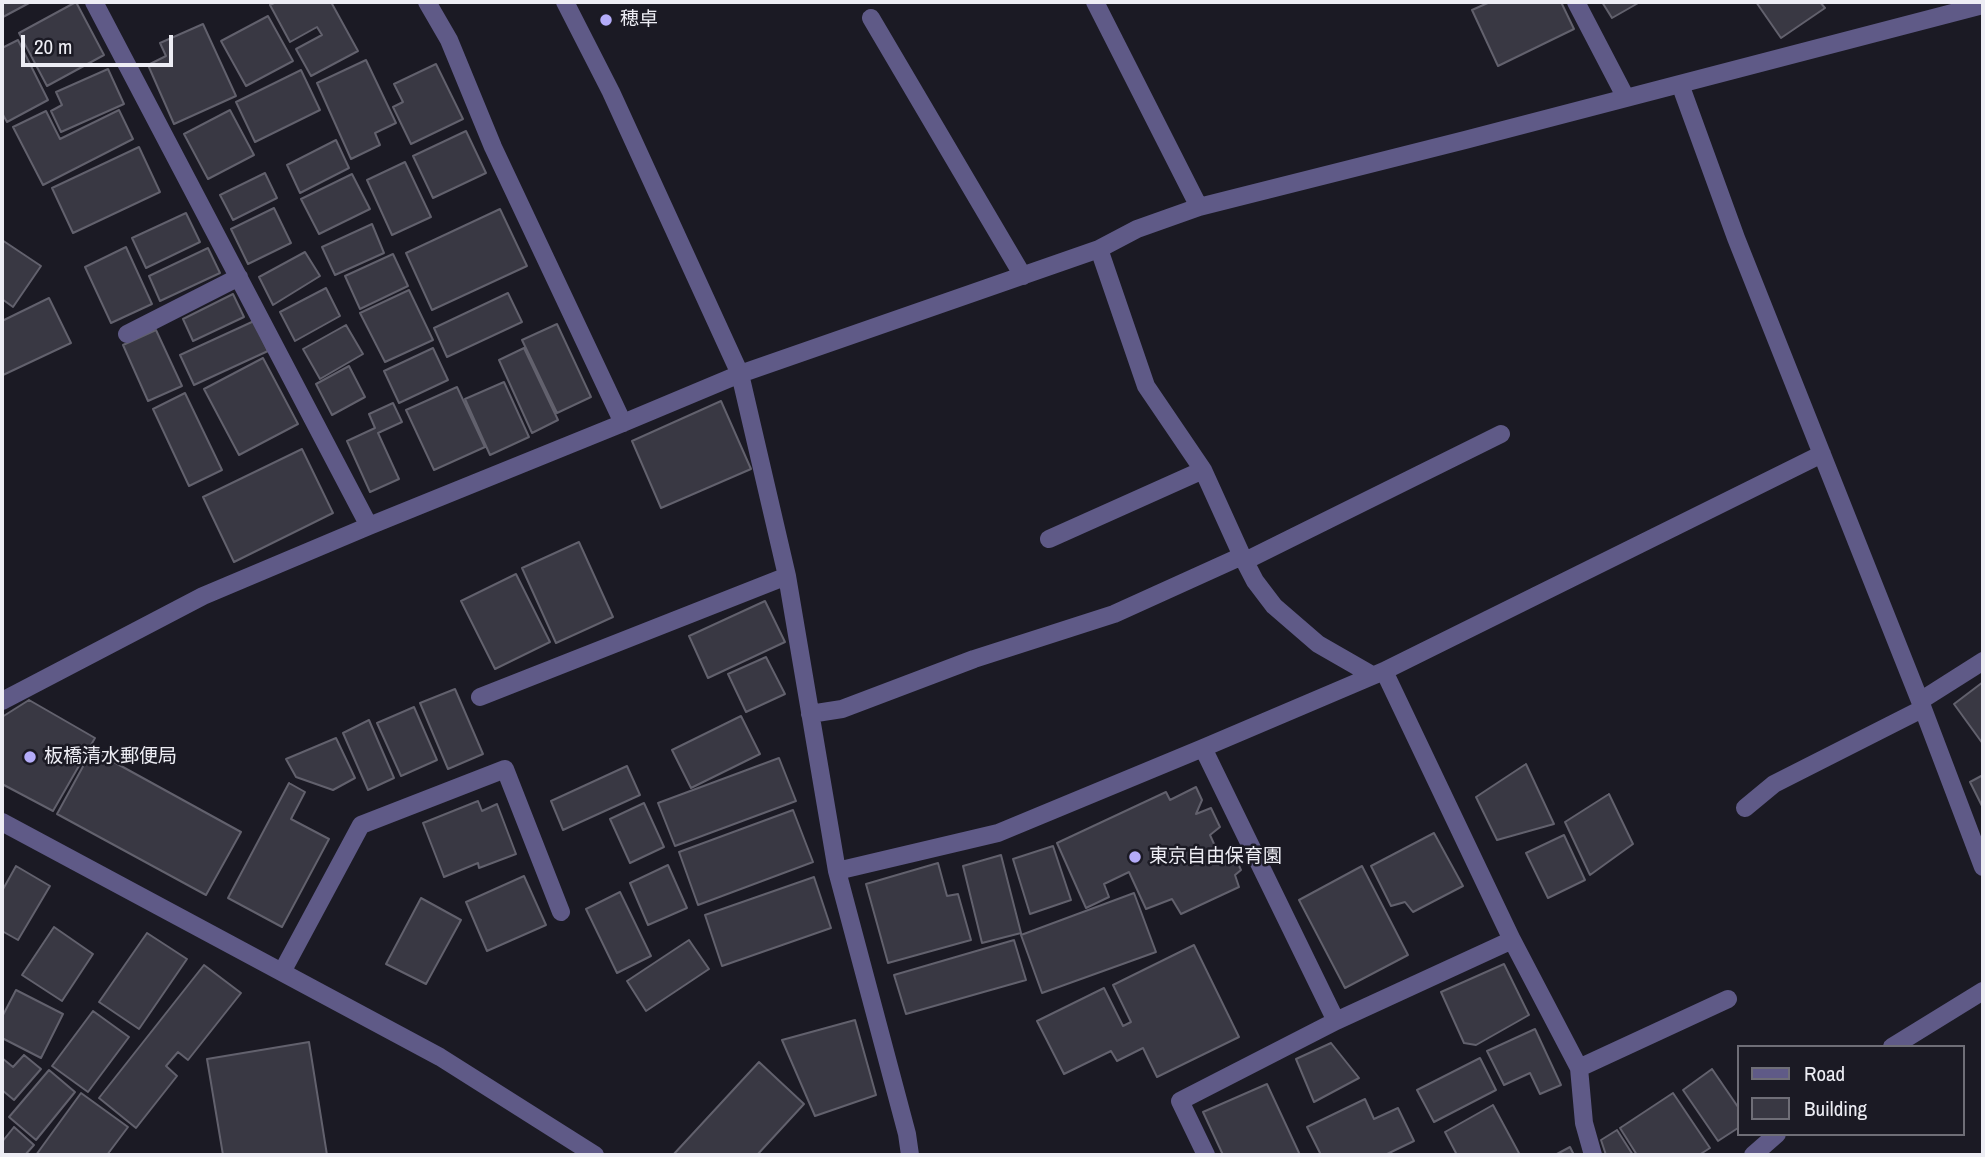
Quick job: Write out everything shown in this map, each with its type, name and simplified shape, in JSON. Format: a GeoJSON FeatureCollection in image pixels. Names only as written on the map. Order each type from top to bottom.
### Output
{"type":"FeatureCollection","features":[{"type":"Feature","properties":{"kind":"street"},"geometry":{"type":"LineString","coordinates":[[94,2],[369,526]]}},
{"type":"Feature","properties":{"kind":"street"},"geometry":{"type":"LineString","coordinates":[[427,2],[449,40],[493,148],[624,424]]}},
{"type":"Feature","properties":{"kind":"street"},"geometry":{"type":"LineString","coordinates":[[565,2],[611,92],[740,374],[787,576],[837,871],[907,1134],[910,1155]]}},
{"type":"Feature","properties":{"kind":"street"},"geometry":{"type":"LineString","coordinates":[[1095,2],[1199,207]]}},
{"type":"Feature","properties":{"kind":"street"},"geometry":{"type":"LineString","coordinates":[[1576,2],[1626,98]]}},
{"type":"Feature","properties":{"kind":"street"},"geometry":{"type":"LineString","coordinates":[[2,701],[203,596],[369,526],[624,424],[740,374],[1099,249],[1137,229],[1199,207],[1983,5]]}},
{"type":"Feature","properties":{"kind":"street"},"geometry":{"type":"LineString","coordinates":[[871,18],[1023,276]]}},
{"type":"Feature","properties":{"kind":"street"},"geometry":{"type":"LineString","coordinates":[[1680,84],[1736,239],[1983,867]]}},
{"type":"Feature","properties":{"kind":"street"},"geometry":{"type":"LineString","coordinates":[[1099,249],[1146,386],[1203,470],[1255,581],[1274,606],[1318,644],[1378,673],[1579,1068],[1584,1123],[1593,1155]]}},
{"type":"Feature","properties":{"kind":"street"},"geometry":{"type":"LineString","coordinates":[[127,334],[239,277]]}},
{"type":"Feature","properties":{"kind":"street"},"geometry":{"type":"LineString","coordinates":[[810,714],[842,709],[974,659],[1114,614],[1243,559],[1501,434]]}},
{"type":"Feature","properties":{"kind":"street"},"geometry":{"type":"LineString","coordinates":[[837,871],[998,834],[1203,748],[1378,673],[1822,454]]}},
{"type":"Feature","properties":{"kind":"street"},"geometry":{"type":"LineString","coordinates":[[1048,539],[1203,470]]}},
{"type":"Feature","properties":{"kind":"street"},"geometry":{"type":"LineString","coordinates":[[480,697],[787,576]]}},
{"type":"Feature","properties":{"kind":"street"},"geometry":{"type":"LineString","coordinates":[[1745,808],[1774,784],[1921,705],[1983,661]]}},
{"type":"Feature","properties":{"kind":"street"},"geometry":{"type":"LineString","coordinates":[[1203,748],[1336,1021]]}},
{"type":"Feature","properties":{"kind":"street"},"geometry":{"type":"LineString","coordinates":[[282,972],[361,825],[505,769],[561,912]]}},
{"type":"Feature","properties":{"kind":"street"},"geometry":{"type":"LineString","coordinates":[[2,822],[440,1057],[595,1155]]}},
{"type":"Feature","properties":{"kind":"street"},"geometry":{"type":"LineString","coordinates":[[1206,1155],[1181,1101],[1336,1021],[1512,940]]}},
{"type":"Feature","properties":{"kind":"street"},"geometry":{"type":"LineString","coordinates":[[1895,1045],[1983,992]]}},
{"type":"Feature","properties":{"kind":"street"},"geometry":{"type":"LineString","coordinates":[[1579,1068],[1728,999]]}},
{"type":"Feature","properties":{"kind":"street"},"geometry":{"type":"LineString","coordinates":[[1752,1155],[1775,1136]]}},
{"type":"Feature","properties":{"kind":"building"},"geometry":{"type":"Polygon","coordinates":[[[2,2],[31,2],[3,17],[2,2]]]}},
{"type":"Feature","properties":{"kind":"building"},"geometry":{"type":"Polygon","coordinates":[[[76,2],[104,55],[47,86],[19,33],[76,2]]]}},
{"type":"Feature","properties":{"kind":"building"},"geometry":{"type":"Polygon","coordinates":[[[276,2],[331,2],[358,51],[311,76],[296,49],[322,35],[317,27],[290,42],[270,5],[276,2]]]}},
{"type":"Feature","properties":{"kind":"building"},"geometry":{"type":"Polygon","coordinates":[[[1490,2],[1561,2],[1574,29],[1498,66],[1472,10],[1490,2]]]}},
{"type":"Feature","properties":{"kind":"building"},"geometry":{"type":"Polygon","coordinates":[[[1602,2],[1640,2],[1612,18],[1602,2]]]}},
{"type":"Feature","properties":{"kind":"building"},"geometry":{"type":"Polygon","coordinates":[[[1756,2],[1820,2],[1825,8],[1781,38],[1756,2]]]}},
{"type":"Feature","properties":{"kind":"building"},"geometry":{"type":"Polygon","coordinates":[[[268,16],[293,61],[246,86],[221,41],[268,16]]]}},
{"type":"Feature","properties":{"kind":"building"},"geometry":{"type":"Polygon","coordinates":[[[203,24],[236,96],[174,124],[148,65],[166,56],[160,43],[203,24]]]}},
{"type":"Feature","properties":{"kind":"building"},"geometry":{"type":"Polygon","coordinates":[[[18,40],[48,100],[7,122],[2,113],[2,48],[18,40]]]}},
{"type":"Feature","properties":{"kind":"building"},"geometry":{"type":"Polygon","coordinates":[[[366,60],[396,123],[375,133],[380,145],[351,159],[317,83],[366,60]]]}},
{"type":"Feature","properties":{"kind":"building"},"geometry":{"type":"Polygon","coordinates":[[[436,64],[463,119],[411,144],[393,107],[403,102],[394,84],[436,64]]]}},
{"type":"Feature","properties":{"kind":"building"},"geometry":{"type":"Polygon","coordinates":[[[108,69],[124,104],[61,132],[51,111],[62,105],[56,92],[108,69]]]}},
{"type":"Feature","properties":{"kind":"building"},"geometry":{"type":"Polygon","coordinates":[[[301,70],[320,110],[255,142],[236,102],[301,70]]]}},
{"type":"Feature","properties":{"kind":"building"},"geometry":{"type":"Polygon","coordinates":[[[119,110],[133,139],[43,185],[13,127],[46,111],[60,139],[119,110]]]}},
{"type":"Feature","properties":{"kind":"building"},"geometry":{"type":"Polygon","coordinates":[[[230,110],[254,155],[208,179],[184,134],[230,110]]]}},
{"type":"Feature","properties":{"kind":"building"},"geometry":{"type":"Polygon","coordinates":[[[466,131],[486,173],[433,198],[413,156],[466,131]]]}},
{"type":"Feature","properties":{"kind":"building"},"geometry":{"type":"Polygon","coordinates":[[[336,140],[349,168],[300,193],[287,165],[336,140]]]}},
{"type":"Feature","properties":{"kind":"building"},"geometry":{"type":"Polygon","coordinates":[[[139,147],[160,192],[73,233],[52,188],[139,147]]]}},
{"type":"Feature","properties":{"kind":"building"},"geometry":{"type":"Polygon","coordinates":[[[405,162],[431,217],[392,235],[367,180],[405,162]]]}},
{"type":"Feature","properties":{"kind":"building"},"geometry":{"type":"Polygon","coordinates":[[[265,173],[277,198],[233,220],[220,195],[265,173]]]}},
{"type":"Feature","properties":{"kind":"building"},"geometry":{"type":"Polygon","coordinates":[[[352,174],[370,209],[319,234],[301,199],[352,174]]]}},
{"type":"Feature","properties":{"kind":"building"},"geometry":{"type":"Polygon","coordinates":[[[274,208],[291,243],[248,264],[231,229],[274,208]]]}},
{"type":"Feature","properties":{"kind":"building"},"geometry":{"type":"Polygon","coordinates":[[[500,209],[527,266],[432,310],[406,253],[500,209]]]}},
{"type":"Feature","properties":{"kind":"building"},"geometry":{"type":"Polygon","coordinates":[[[186,213],[200,242],[146,268],[132,238],[186,213]]]}},
{"type":"Feature","properties":{"kind":"building"},"geometry":{"type":"Polygon","coordinates":[[[372,224],[384,253],[335,275],[322,247],[372,224]]]}},
{"type":"Feature","properties":{"kind":"building"},"geometry":{"type":"Polygon","coordinates":[[[2,240],[41,266],[13,307],[2,299],[2,240]]]}},
{"type":"Feature","properties":{"kind":"building"},"geometry":{"type":"Polygon","coordinates":[[[126,247],[152,304],[111,323],[85,267],[126,247]]]}},
{"type":"Feature","properties":{"kind":"building"},"geometry":{"type":"Polygon","coordinates":[[[208,248],[220,273],[160,301],[149,276],[208,248]]]}},
{"type":"Feature","properties":{"kind":"building"},"geometry":{"type":"Polygon","coordinates":[[[305,252],[320,276],[273,305],[259,277],[305,252]]]}},
{"type":"Feature","properties":{"kind":"building"},"geometry":{"type":"Polygon","coordinates":[[[393,254],[408,286],[360,309],[345,276],[393,254]]]}},
{"type":"Feature","properties":{"kind":"building"},"geometry":{"type":"Polygon","coordinates":[[[326,288],[340,316],[295,341],[280,312],[326,288]]]}},
{"type":"Feature","properties":{"kind":"building"},"geometry":{"type":"Polygon","coordinates":[[[409,290],[433,340],[385,362],[360,313],[409,290]]]}},
{"type":"Feature","properties":{"kind":"building"},"geometry":{"type":"Polygon","coordinates":[[[508,293],[522,322],[447,357],[434,328],[508,293]]]}},
{"type":"Feature","properties":{"kind":"building"},"geometry":{"type":"Polygon","coordinates":[[[233,294],[244,317],[193,341],[183,319],[233,294]]]}},
{"type":"Feature","properties":{"kind":"building"},"geometry":{"type":"Polygon","coordinates":[[[49,298],[71,343],[3,375],[2,321],[49,298]]]}},
{"type":"Feature","properties":{"kind":"building"},"geometry":{"type":"Polygon","coordinates":[[[254,321],[268,351],[194,385],[180,355],[254,321]]]}},
{"type":"Feature","properties":{"kind":"building"},"geometry":{"type":"Polygon","coordinates":[[[557,324],[591,397],[557,413],[522,340],[557,324]]]}},
{"type":"Feature","properties":{"kind":"building"},"geometry":{"type":"Polygon","coordinates":[[[346,325],[363,354],[320,379],[303,349],[346,325]]]}},
{"type":"Feature","properties":{"kind":"building"},"geometry":{"type":"Polygon","coordinates":[[[156,330],[182,386],[148,401],[123,345],[156,330]]]}},
{"type":"Feature","properties":{"kind":"building"},"geometry":{"type":"Polygon","coordinates":[[[433,348],[448,380],[399,403],[384,371],[433,348]]]}},
{"type":"Feature","properties":{"kind":"building"},"geometry":{"type":"Polygon","coordinates":[[[524,348],[558,420],[532,433],[499,360],[524,348]]]}},
{"type":"Feature","properties":{"kind":"building"},"geometry":{"type":"Polygon","coordinates":[[[263,358],[298,424],[239,455],[204,389],[263,358]]]}},
{"type":"Feature","properties":{"kind":"building"},"geometry":{"type":"Polygon","coordinates":[[[349,366],[365,397],[332,415],[316,384],[349,366]]]}},
{"type":"Feature","properties":{"kind":"building"},"geometry":{"type":"Polygon","coordinates":[[[504,382],[529,437],[490,455],[465,399],[504,382]]]}},
{"type":"Feature","properties":{"kind":"building"},"geometry":{"type":"Polygon","coordinates":[[[457,387],[485,447],[434,470],[406,410],[457,387]]]}},
{"type":"Feature","properties":{"kind":"building"},"geometry":{"type":"Polygon","coordinates":[[[185,393],[222,470],[189,486],[153,409],[185,393]]]}},
{"type":"Feature","properties":{"kind":"building"},"geometry":{"type":"Polygon","coordinates":[[[721,401],[751,469],[661,508],[632,441],[721,401]]]}},
{"type":"Feature","properties":{"kind":"building"},"geometry":{"type":"Polygon","coordinates":[[[393,403],[402,422],[378,433],[399,479],[370,492],[347,441],[375,428],[369,414],[393,403]]]}},
{"type":"Feature","properties":{"kind":"building"},"geometry":{"type":"Polygon","coordinates":[[[302,449],[333,513],[234,562],[203,497],[302,449]]]}},
{"type":"Feature","properties":{"kind":"building"},"geometry":{"type":"Polygon","coordinates":[[[579,542],[613,617],[556,643],[522,568],[579,542]]]}},
{"type":"Feature","properties":{"kind":"building"},"geometry":{"type":"Polygon","coordinates":[[[516,574],[550,642],[495,669],[461,601],[516,574]]]}},
{"type":"Feature","properties":{"kind":"building"},"geometry":{"type":"Polygon","coordinates":[[[765,601],[785,642],[708,678],[689,636],[765,601]]]}},
{"type":"Feature","properties":{"kind":"building"},"geometry":{"type":"Polygon","coordinates":[[[766,657],[785,694],[746,712],[728,674],[766,657]]]}},
{"type":"Feature","properties":{"kind":"building"},"geometry":{"type":"Polygon","coordinates":[[[1983,682],[1983,744],[1954,704],[1983,682]]]}},
{"type":"Feature","properties":{"kind":"building"},"geometry":{"type":"Polygon","coordinates":[[[455,689],[483,754],[448,769],[420,703],[455,689]]]}},
{"type":"Feature","properties":{"kind":"building"},"geometry":{"type":"Polygon","coordinates":[[[29,700],[95,738],[53,811],[2,784],[2,717],[29,700]]]}},
{"type":"Feature","properties":{"kind":"building"},"geometry":{"type":"Polygon","coordinates":[[[414,707],[437,760],[401,776],[377,723],[414,707]]]}},
{"type":"Feature","properties":{"kind":"building"},"geometry":{"type":"Polygon","coordinates":[[[741,716],[760,754],[691,788],[672,750],[741,716]]]}},
{"type":"Feature","properties":{"kind":"building"},"geometry":{"type":"Polygon","coordinates":[[[369,720],[394,778],[368,790],[343,733],[369,720]]]}},
{"type":"Feature","properties":{"kind":"building"},"geometry":{"type":"Polygon","coordinates":[[[336,738],[355,778],[333,790],[296,777],[286,759],[336,738]]]}},
{"type":"Feature","properties":{"kind":"building"},"geometry":{"type":"Polygon","coordinates":[[[92,750],[241,832],[206,895],[57,814],[92,750]]]}},
{"type":"Feature","properties":{"kind":"building"},"geometry":{"type":"Polygon","coordinates":[[[779,758],[796,801],[675,846],[658,803],[779,758]]]}},
{"type":"Feature","properties":{"kind":"building"},"geometry":{"type":"Polygon","coordinates":[[[1526,764],[1554,824],[1497,840],[1476,797],[1526,764]]]}},
{"type":"Feature","properties":{"kind":"building"},"geometry":{"type":"Polygon","coordinates":[[[627,766],[640,795],[563,830],[551,801],[627,766]]]}},
{"type":"Feature","properties":{"kind":"building"},"geometry":{"type":"Polygon","coordinates":[[[1983,775],[1983,808],[1970,782],[1983,775]]]}},
{"type":"Feature","properties":{"kind":"building"},"geometry":{"type":"Polygon","coordinates":[[[289,783],[305,792],[291,819],[329,839],[282,927],[228,898],[289,783]]]}},
{"type":"Feature","properties":{"kind":"building"},"geometry":{"type":"Polygon","coordinates":[[[1196,787],[1202,800],[1196,814],[1211,808],[1220,827],[1210,835],[1219,855],[1232,851],[1241,870],[1235,875],[1239,887],[1181,914],[1172,899],[1146,909],[1129,872],[1104,884],[1109,897],[1086,908],[1057,843],[1166,792],[1170,800],[1196,787]]]}},
{"type":"Feature","properties":{"kind":"building"},"geometry":{"type":"Polygon","coordinates":[[[1609,794],[1633,844],[1590,875],[1565,822],[1609,794]]]}},
{"type":"Feature","properties":{"kind":"building"},"geometry":{"type":"Polygon","coordinates":[[[478,801],[482,811],[497,804],[516,854],[479,868],[478,863],[444,877],[423,823],[478,801]]]}},
{"type":"Feature","properties":{"kind":"building"},"geometry":{"type":"Polygon","coordinates":[[[644,803],[664,847],[630,863],[610,819],[644,803]]]}},
{"type":"Feature","properties":{"kind":"building"},"geometry":{"type":"Polygon","coordinates":[[[793,810],[813,862],[698,905],[679,852],[793,810]]]}},
{"type":"Feature","properties":{"kind":"building"},"geometry":{"type":"Polygon","coordinates":[[[1434,833],[1463,886],[1413,912],[1405,902],[1391,906],[1371,866],[1434,833]]]}},
{"type":"Feature","properties":{"kind":"building"},"geometry":{"type":"Polygon","coordinates":[[[1564,835],[1585,880],[1548,898],[1526,853],[1564,835]]]}},
{"type":"Feature","properties":{"kind":"building"},"geometry":{"type":"Polygon","coordinates":[[[1053,846],[1071,900],[1030,914],[1013,859],[1053,846]]]}},
{"type":"Feature","properties":{"kind":"building"},"geometry":{"type":"Polygon","coordinates":[[[1001,855],[1021,933],[982,943],[963,866],[1001,855]]]}},
{"type":"Feature","properties":{"kind":"building"},"geometry":{"type":"Polygon","coordinates":[[[938,863],[947,896],[958,894],[971,940],[888,963],[866,884],[938,863]]]}},
{"type":"Feature","properties":{"kind":"building"},"geometry":{"type":"Polygon","coordinates":[[[668,865],[687,908],[648,925],[630,883],[668,865]]]}},
{"type":"Feature","properties":{"kind":"building"},"geometry":{"type":"Polygon","coordinates":[[[16,866],[50,886],[18,940],[2,931],[2,891],[16,866]]]}},
{"type":"Feature","properties":{"kind":"building"},"geometry":{"type":"Polygon","coordinates":[[[1362,866],[1408,955],[1345,988],[1299,900],[1362,866]]]}},
{"type":"Feature","properties":{"kind":"building"},"geometry":{"type":"Polygon","coordinates":[[[524,876],[546,925],[487,951],[466,902],[524,876]]]}},
{"type":"Feature","properties":{"kind":"building"},"geometry":{"type":"Polygon","coordinates":[[[814,877],[831,928],[722,966],[705,915],[814,877]]]}},
{"type":"Feature","properties":{"kind":"building"},"geometry":{"type":"Polygon","coordinates":[[[620,892],[651,956],[617,973],[586,909],[620,892]]]}},
{"type":"Feature","properties":{"kind":"building"},"geometry":{"type":"Polygon","coordinates":[[[1134,893],[1156,952],[1042,993],[1021,935],[1134,893]]]}},
{"type":"Feature","properties":{"kind":"building"},"geometry":{"type":"Polygon","coordinates":[[[421,898],[461,920],[426,984],[386,964],[421,898]]]}},
{"type":"Feature","properties":{"kind":"building"},"geometry":{"type":"Polygon","coordinates":[[[54,927],[93,954],[62,1001],[22,975],[54,927]]]}},
{"type":"Feature","properties":{"kind":"building"},"geometry":{"type":"Polygon","coordinates":[[[147,933],[187,959],[139,1029],[99,1002],[147,933]]]}},
{"type":"Feature","properties":{"kind":"building"},"geometry":{"type":"Polygon","coordinates":[[[689,940],[709,969],[646,1011],[627,981],[689,940]]]}},
{"type":"Feature","properties":{"kind":"building"},"geometry":{"type":"Polygon","coordinates":[[[1014,940],[1026,980],[906,1014],[894,975],[1014,940]]]}},
{"type":"Feature","properties":{"kind":"building"},"geometry":{"type":"Polygon","coordinates":[[[1194,945],[1239,1037],[1157,1077],[1143,1048],[1117,1061],[1111,1051],[1064,1074],[1037,1021],[1104,988],[1123,1026],[1131,1022],[1113,985],[1194,945]]]}},
{"type":"Feature","properties":{"kind":"building"},"geometry":{"type":"Polygon","coordinates":[[[1504,964],[1529,1015],[1476,1045],[1464,1043],[1441,992],[1504,964]]]}},
{"type":"Feature","properties":{"kind":"building"},"geometry":{"type":"Polygon","coordinates":[[[204,965],[241,993],[188,1060],[178,1052],[166,1066],[177,1076],[136,1128],[99,1098],[204,965]]]}},
{"type":"Feature","properties":{"kind":"building"},"geometry":{"type":"Polygon","coordinates":[[[16,990],[63,1014],[41,1058],[2,1038],[2,1017],[16,990]]]}},
{"type":"Feature","properties":{"kind":"building"},"geometry":{"type":"Polygon","coordinates":[[[93,1011],[129,1037],[88,1092],[52,1066],[93,1011]]]}},
{"type":"Feature","properties":{"kind":"building"},"geometry":{"type":"Polygon","coordinates":[[[855,1020],[876,1095],[815,1116],[782,1040],[855,1020]]]}},
{"type":"Feature","properties":{"kind":"building"},"geometry":{"type":"Polygon","coordinates":[[[1535,1029],[1561,1085],[1540,1094],[1530,1073],[1504,1085],[1487,1051],[1535,1029]]]}},
{"type":"Feature","properties":{"kind":"building"},"geometry":{"type":"Polygon","coordinates":[[[309,1042],[327,1155],[223,1155],[207,1059],[309,1042]]]}},
{"type":"Feature","properties":{"kind":"building"},"geometry":{"type":"Polygon","coordinates":[[[1331,1043],[1359,1078],[1314,1102],[1296,1059],[1331,1043]]]}},
{"type":"Feature","properties":{"kind":"building"},"geometry":{"type":"Polygon","coordinates":[[[24,1055],[41,1069],[14,1100],[2,1090],[2,1058],[13,1067],[24,1055]]]}},
{"type":"Feature","properties":{"kind":"building"},"geometry":{"type":"Polygon","coordinates":[[[1480,1058],[1496,1090],[1434,1122],[1417,1090],[1480,1058]]]}},
{"type":"Feature","properties":{"kind":"building"},"geometry":{"type":"Polygon","coordinates":[[[759,1062],[804,1104],[757,1155],[673,1155],[759,1062]]]}},
{"type":"Feature","properties":{"kind":"building"},"geometry":{"type":"Polygon","coordinates":[[[1712,1069],[1736,1104],[1736,1129],[1718,1141],[1683,1090],[1712,1069]]]}},
{"type":"Feature","properties":{"kind":"building"},"geometry":{"type":"Polygon","coordinates":[[[49,1070],[75,1092],[36,1140],[9,1117],[49,1070]]]}},
{"type":"Feature","properties":{"kind":"building"},"geometry":{"type":"Polygon","coordinates":[[[1267,1084],[1300,1155],[1223,1155],[1203,1112],[1267,1084]]]}},
{"type":"Feature","properties":{"kind":"building"},"geometry":{"type":"Polygon","coordinates":[[[81,1093],[128,1127],[107,1155],[36,1155],[81,1093]]]}},
{"type":"Feature","properties":{"kind":"building"},"geometry":{"type":"Polygon","coordinates":[[[1673,1093],[1710,1148],[1699,1155],[1637,1155],[1620,1128],[1673,1093]]]}},
{"type":"Feature","properties":{"kind":"building"},"geometry":{"type":"Polygon","coordinates":[[[1365,1099],[1374,1119],[1398,1108],[1414,1141],[1385,1155],[1321,1155],[1307,1127],[1365,1099]]]}},
{"type":"Feature","properties":{"kind":"building"},"geometry":{"type":"Polygon","coordinates":[[[1493,1105],[1520,1155],[1457,1155],[1445,1132],[1493,1105]]]}},
{"type":"Feature","properties":{"kind":"building"},"geometry":{"type":"Polygon","coordinates":[[[14,1127],[34,1145],[25,1155],[2,1155],[2,1142],[14,1127]]]}},
{"type":"Feature","properties":{"kind":"building"},"geometry":{"type":"Polygon","coordinates":[[[1617,1130],[1633,1155],[1606,1155],[1601,1140],[1617,1130]]]}},
{"type":"Feature","properties":{"kind":"building"},"geometry":{"type":"Polygon","coordinates":[[[1570,1147],[1574,1155],[1555,1155],[1570,1147]]]}},
{"type":"Feature","properties":{"kind":"place","name":"穂卓"},"geometry":{"type":"Point","coordinates":[606,20]}},
{"type":"Feature","properties":{"kind":"place","name":"板橋清水郵便局"},"geometry":{"type":"Point","coordinates":[30,757]}},
{"type":"Feature","properties":{"kind":"place","name":"東京自由保育園"},"geometry":{"type":"Point","coordinates":[1135,857]}}]}
